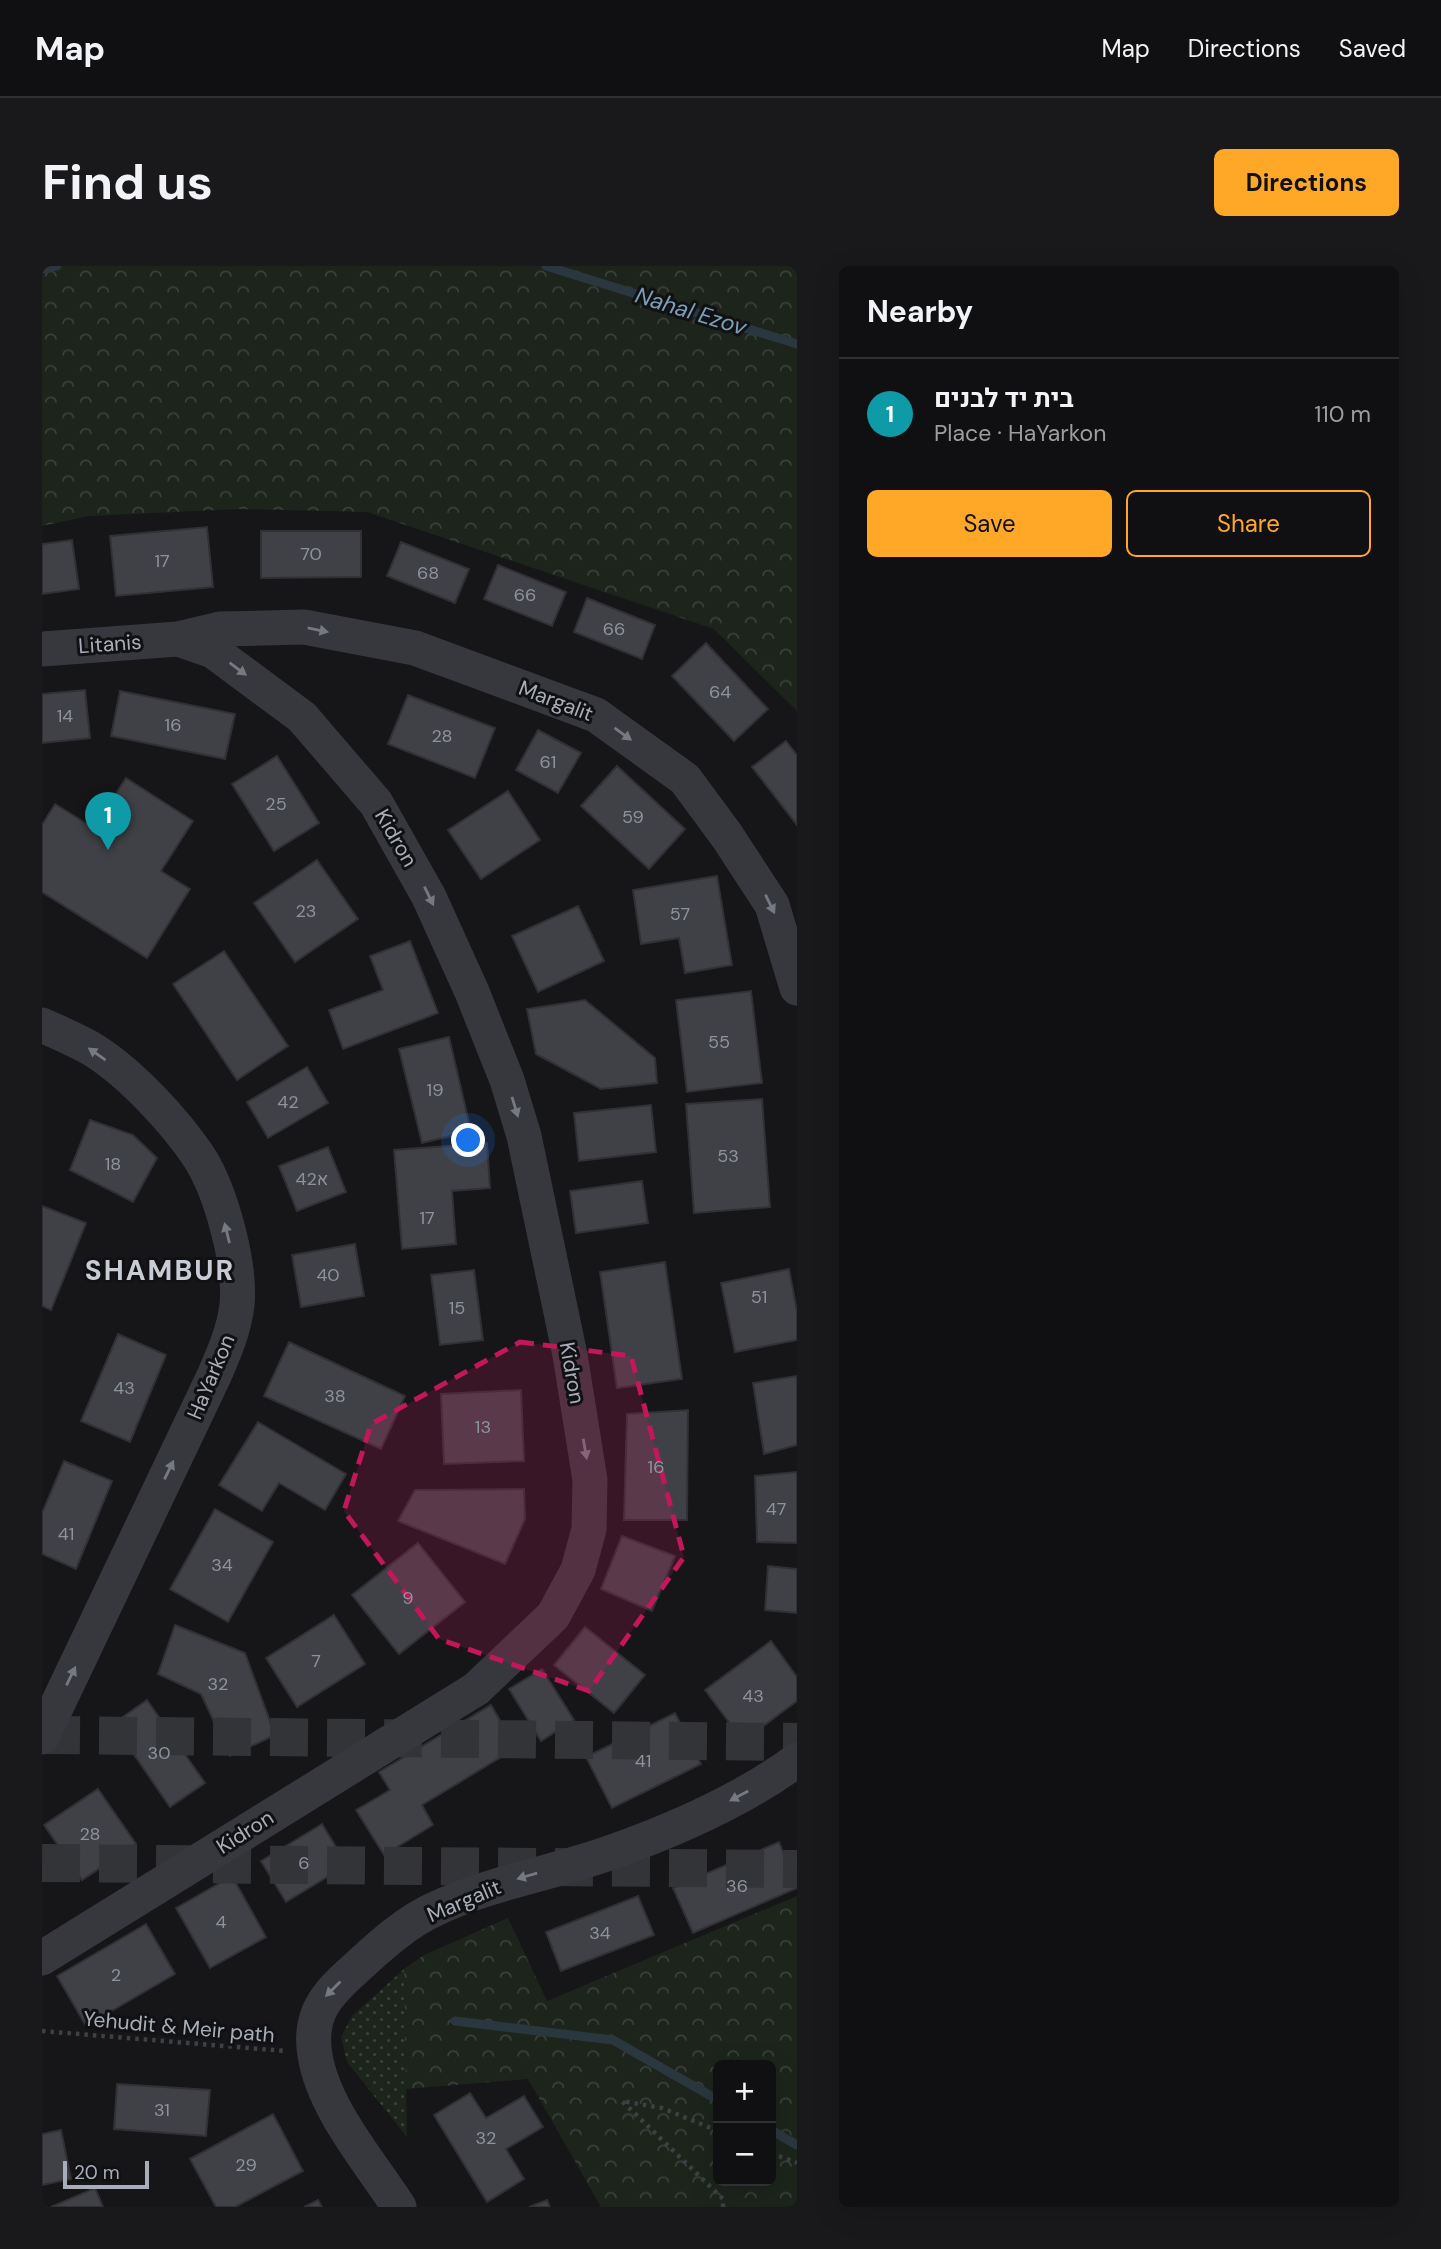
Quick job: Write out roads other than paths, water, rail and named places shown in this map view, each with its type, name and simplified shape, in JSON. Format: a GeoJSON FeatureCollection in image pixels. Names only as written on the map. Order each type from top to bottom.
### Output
{"type":"FeatureCollection","features":[{"type":"Feature","properties":{"kind":"street","name":"Margalit"},"geometry":{"type":"LineString","coordinates":[[177,639],[220,629],[304,627],[415,648],[596,715],[685,779],[727,836],[772,905],[797,988]]}},
{"type":"Feature","properties":{"kind":"street","name":"Litanis"},"geometry":{"type":"LineString","coordinates":[[42,649],[177,639]]}},
{"type":"Feature","properties":{"kind":"street","name":"Kidron"},"geometry":{"type":"LineString","coordinates":[[42,1958],[475,1689],[553,1616],[578,1570],[589,1529],[590,1480],[570,1355],[524,1136],[487,1030],[429,897],[376,803],[302,717],[214,651],[177,639]]}},
{"type":"Feature","properties":{"kind":"street","name":"HaYarkon"},"geometry":{"type":"LineString","coordinates":[[42,1737],[228,1346],[237,1304],[234,1259],[224,1220],[200,1158],[150,1098],[96,1051],[46,1037]]}},
{"type":"Feature","properties":{"kind":"street","name":"Margalit"},"geometry":{"type":"LineString","coordinates":[[399,2207],[326,2094],[314,2053],[315,2022],[326,1995],[381,1945],[433,1909],[508,1882],[611,1852],[699,1818],[768,1781],[797,1760]]}},
{"type":"Feature","properties":{"kind":"waterway","name":"Nahal Ezov"},"geometry":{"type":"LineString","coordinates":[[42,269],[57,266]]}},
{"type":"Feature","properties":{"kind":"waterway","name":"Nahal Ezov"},"geometry":{"type":"LineString","coordinates":[[546,266],[797,344]]}},
{"type":"Feature","properties":{"kind":"waterway"},"geometry":{"type":"LineString","coordinates":[[455,2021],[613,2040],[713,2097]]}},
{"type":"Feature","properties":{"kind":"waterway"},"geometry":{"type":"LineString","coordinates":[[776,2133],[797,2145]]}},
{"type":"Feature","properties":{"kind":"tunnel"},"geometry":{"type":"LineString","coordinates":[[42,1735],[797,1742]]}},
{"type":"Feature","properties":{"kind":"tunnel"},"geometry":{"type":"LineString","coordinates":[[42,1863],[797,1869]]}},
{"type":"Feature","properties":{"kind":"place","name":"בית יד לבנים"},"geometry":{"type":"Point","coordinates":[108,850]}},
{"type":"Feature","properties":{"kind":"district","name":"SHAMBUR"},"geometry":{"type":"Point","coordinates":[160,1270]}}]}
